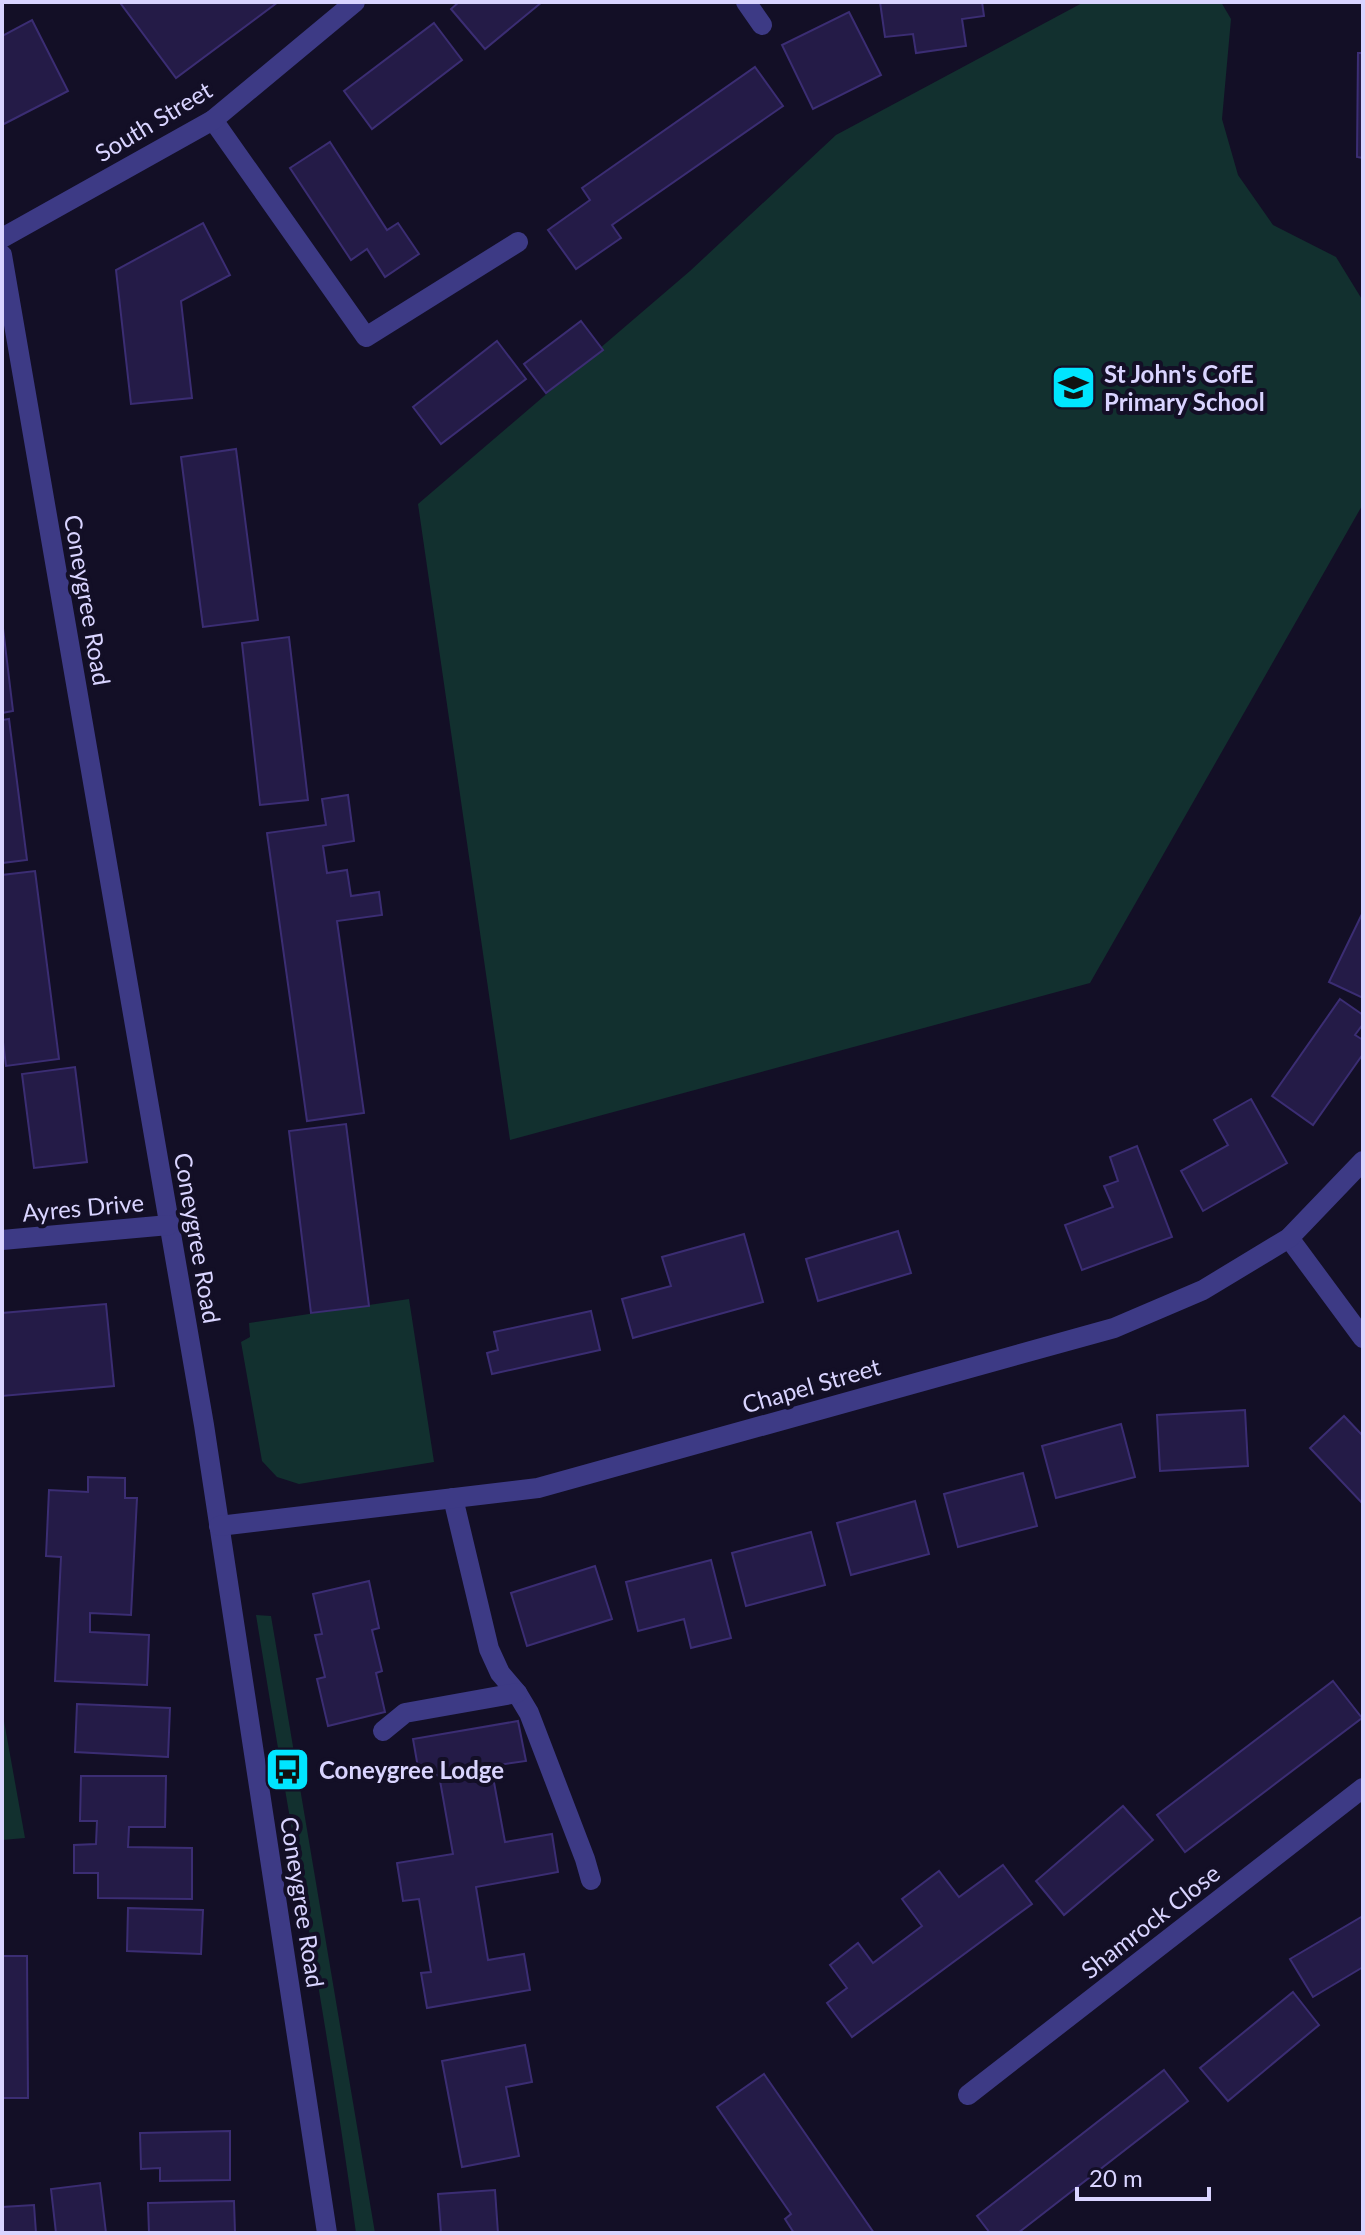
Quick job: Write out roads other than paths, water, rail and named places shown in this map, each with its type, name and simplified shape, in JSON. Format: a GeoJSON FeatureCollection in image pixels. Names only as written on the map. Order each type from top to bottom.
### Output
{"type":"FeatureCollection","features":[{"type":"Feature","properties":{"kind":"street","name":"South Street"},"geometry":{"type":"LineString","coordinates":[[2,238],[213,120],[355,2]]}},
{"type":"Feature","properties":{"kind":"street"},"geometry":{"type":"LineString","coordinates":[[746,2],[762,25]]}},
{"type":"Feature","properties":{"kind":"street"},"geometry":{"type":"LineString","coordinates":[[213,120],[366,337],[518,242]]}},
{"type":"Feature","properties":{"kind":"street","name":"Coneygree Road"},"geometry":{"type":"LineString","coordinates":[[2,255],[219,1526],[327,2233]]}},
{"type":"Feature","properties":{"kind":"street","name":"Chapel Street"},"geometry":{"type":"LineString","coordinates":[[219,1526],[538,1488],[1114,1328],[1203,1290],[1289,1238],[1363,1161]]}},
{"type":"Feature","properties":{"kind":"street","name":"Ayres Drive"},"geometry":{"type":"LineString","coordinates":[[2,1240],[169,1225]]}},
{"type":"Feature","properties":{"kind":"street"},"geometry":{"type":"LineString","coordinates":[[1289,1238],[1363,1338]]}},
{"type":"Feature","properties":{"kind":"street"},"geometry":{"type":"LineString","coordinates":[[453,1498],[489,1649],[500,1673],[529,1713],[591,1880]]}},
{"type":"Feature","properties":{"kind":"street"},"geometry":{"type":"LineString","coordinates":[[383,1731],[405,1713],[517,1693]]}},
{"type":"Feature","properties":{"kind":"street","name":"Shamrock Close"},"geometry":{"type":"LineString","coordinates":[[968,2095],[1363,1788]]}},
{"type":"Feature","properties":{"kind":"place","name":"St John's CofE Primary School"},"geometry":{"type":"Point","coordinates":[1073,387]}},
{"type":"Feature","properties":{"kind":"place","name":"Coneygree Lodge"},"geometry":{"type":"Point","coordinates":[288,1769]}}]}
